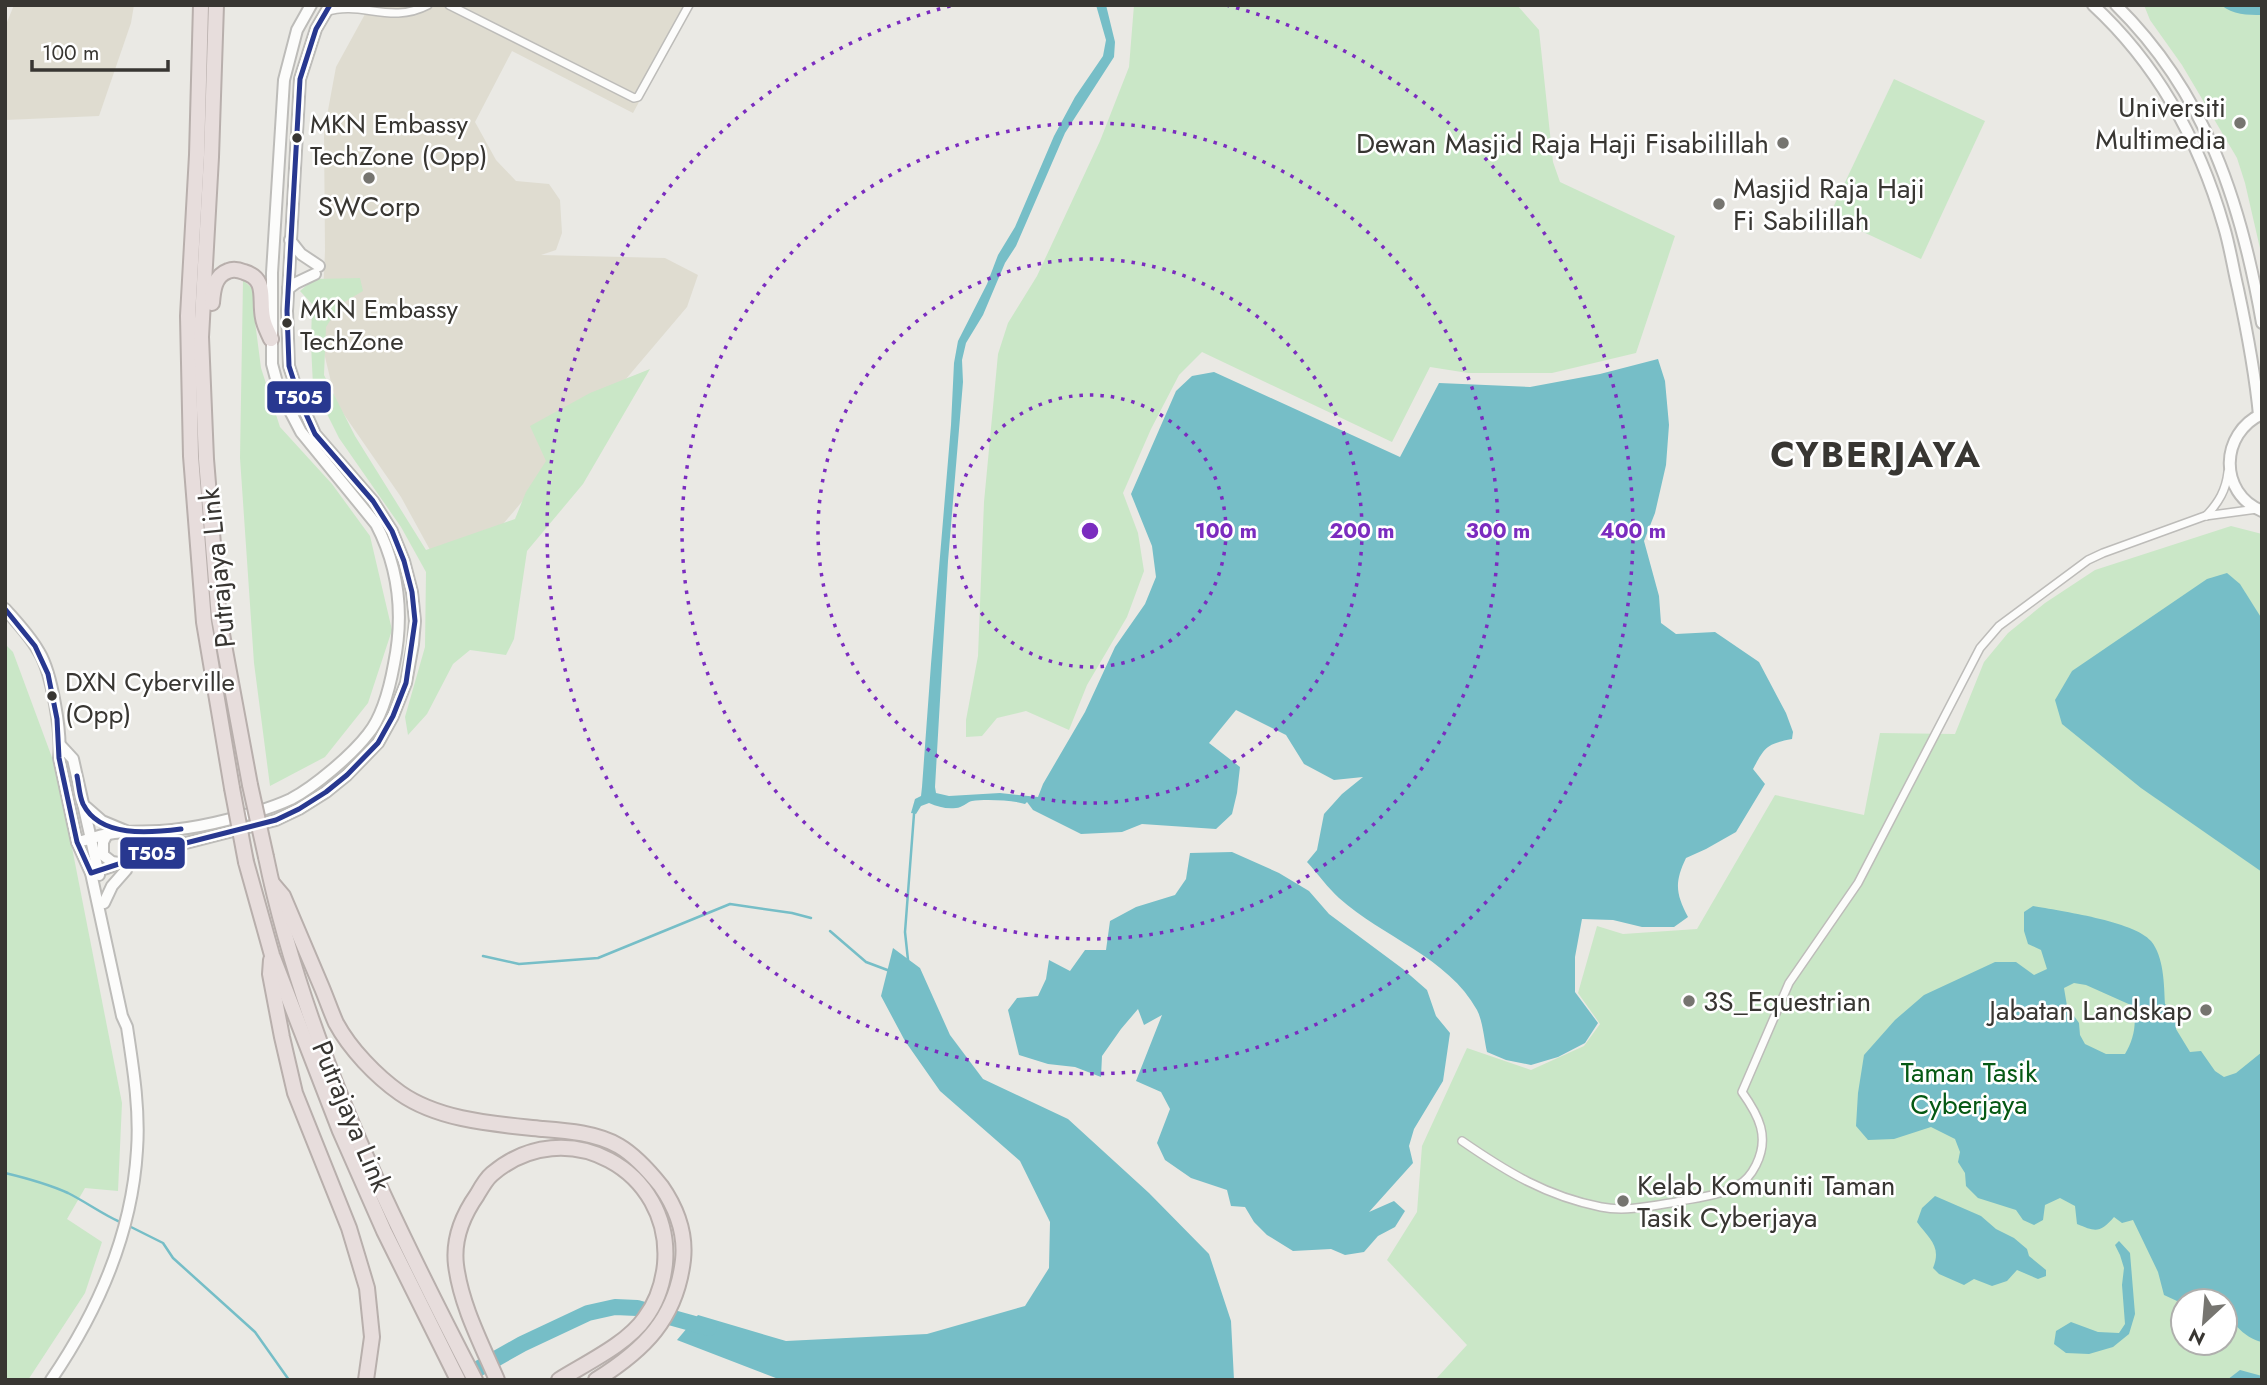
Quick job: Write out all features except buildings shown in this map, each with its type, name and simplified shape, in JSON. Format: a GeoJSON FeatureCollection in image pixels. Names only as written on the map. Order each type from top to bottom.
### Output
{"type":"FeatureCollection","features":[{"type":"Feature","properties":{"kind":"highway","name":"Putrajaya Link"},"geometry":{"type":"LineString","coordinates":[[201,5],[197,155],[188,316],[191,456],[204,622],[232,788],[246,862],[272,955],[340,1131],[384,1231],[458,1380]]}},
{"type":"Feature","properties":{"kind":"highway","name":"Putrajaya Link"},"geometry":{"type":"LineString","coordinates":[[216,5],[202,356],[206,459],[219,618],[250,785],[272,883],[316,1034],[355,1129],[400,1227],[475,1380]]}},
{"type":"Feature","properties":{"kind":"highway"},"geometry":{"type":"LineString","coordinates":[[202,356],[209,338],[216,280],[230,270],[252,275],[259,281],[263,317],[271,339]]}},
{"type":"Feature","properties":{"kind":"highway"},"geometry":{"type":"LineString","coordinates":[[272,883],[283,896],[336,1023],[365,1060],[401,1093],[435,1109],[463,1118],[597,1137],[618,1146],[651,1172],[676,1211],[682,1230],[684,1249],[681,1274],[663,1321],[647,1341],[621,1364],[596,1380]]}},
{"type":"Feature","properties":{"kind":"highway"},"geometry":{"type":"LineString","coordinates":[[272,955],[270,974],[295,1093],[349,1228],[367,1288],[372,1337],[366,1380]]}},
{"type":"Feature","properties":{"kind":"highway"},"geometry":{"type":"LineString","coordinates":[[497,1380],[462,1296],[455,1262],[458,1231],[466,1210],[492,1174],[527,1153],[572,1147],[612,1161],[641,1185],[661,1217],[666,1250],[660,1288],[644,1320],[628,1336],[559,1380]]}},
{"type":"Feature","properties":{"kind":"main road"},"geometry":{"type":"LineString","coordinates":[[77,842],[107,834],[173,830],[211,824],[290,799],[335,766],[369,733],[376,722],[391,678],[397,651],[398,590],[384,540],[376,524],[301,432],[279,390],[272,364],[272,273],[284,80],[297,30],[311,5]]}},
{"type":"Feature","properties":{"kind":"main road"},"geometry":{"type":"LineString","coordinates":[[2110,22],[2117,6],[2174,76],[2212,142],[2241,222],[2262,323]]}},
{"type":"Feature","properties":{"kind":"main road"},"geometry":{"type":"LineString","coordinates":[[2099,7],[2162,87],[2186,128],[2212,187],[2225,229],[2260,414],[2238,432],[2230,452],[2229,467],[2237,492],[2259,510]]}},
{"type":"Feature","properties":{"kind":"main road"},"geometry":{"type":"LineString","coordinates":[[95,872],[130,859],[276,820],[319,796],[347,775],[378,743],[393,716],[406,683],[414,644],[415,621],[412,592],[404,561],[392,531],[373,501],[315,434],[289,366],[287,311],[300,79],[316,29],[328,9]]}},
{"type":"Feature","properties":{"kind":"main road"},"geometry":{"type":"LineString","coordinates":[[288,289],[317,270],[290,240]]}},
{"type":"Feature","properties":{"kind":"main road"},"geometry":{"type":"LineString","coordinates":[[5,609],[40,653],[48,675],[61,746],[59,758],[77,842],[95,872],[129,1016],[127,1027],[137,1110],[137,1150],[133,1183],[117,1253],[88,1321],[51,1380]]}},
{"type":"Feature","properties":{"kind":"main road"},"geometry":{"type":"LineString","coordinates":[[61,746],[73,759],[84,805],[122,1016],[127,1027]]}},
{"type":"Feature","properties":{"kind":"main road"},"geometry":{"type":"LineString","coordinates":[[84,805],[102,821],[133,833]]}},
{"type":"Feature","properties":{"kind":"main road"},"geometry":{"type":"LineString","coordinates":[[107,834],[103,842],[103,855],[118,863]]}},
{"type":"Feature","properties":{"kind":"main road"},"geometry":{"type":"LineString","coordinates":[[104,903],[112,886],[126,870],[130,859]]}},
{"type":"Feature","properties":{"kind":"street"},"geometry":{"type":"LineString","coordinates":[[328,9],[349,7],[389,14],[408,13],[428,5]]}},
{"type":"Feature","properties":{"kind":"street"},"geometry":{"type":"LineString","coordinates":[[449,5],[629,96],[638,97],[689,5]]}},
{"type":"Feature","properties":{"kind":"street"},"geometry":{"type":"LineString","coordinates":[[2206,516],[2218,502],[2226,485],[2229,467]]}},
{"type":"Feature","properties":{"kind":"street"},"geometry":{"type":"LineString","coordinates":[[1462,1140],[1504,1170],[1536,1188],[1600,1207],[1616,1209],[1653,1206],[1712,1194],[1738,1185],[1752,1173],[1762,1152],[1762,1129],[1754,1108],[1742,1092],[1789,983],[1858,883],[1980,648],[1999,626],[2088,560],[2206,516],[2259,510]]}},
{"type":"Feature","properties":{"kind":"shaded area"},"geometry":{"type":"Polygon","coordinates":[[[14,5],[134,5],[131,23],[99,116],[5,120],[5,27],[14,5]]]}},
{"type":"Feature","properties":{"kind":"shaded area"},"geometry":{"type":"Polygon","coordinates":[[[370,5],[692,5],[633,113],[512,51],[475,122],[496,160],[516,181],[549,184],[560,200],[562,233],[556,250],[541,255],[665,258],[698,275],[687,307],[498,530],[435,559],[401,497],[336,403],[321,340],[325,251],[324,132],[336,67],[370,5]]]}},
{"type":"Feature","properties":{"kind":"green space"},"geometry":{"type":"Polygon","coordinates":[[[1134,5],[1517,5],[1539,30],[1553,162],[1560,182],[1675,236],[1636,353],[1552,373],[1468,373],[1430,367],[1392,442],[1202,352],[1179,375],[1151,429],[1123,493],[1138,533],[1144,571],[1127,617],[1087,685],[1069,730],[1026,711],[997,718],[982,736],[966,737],[966,720],[978,656],[984,502],[998,354],[1008,323],[1037,276],[1100,141],[1129,67],[1134,5]]]}},
{"type":"Feature","properties":{"kind":"green space","name":"Universiti Multimedia"},"geometry":{"type":"Polygon","coordinates":[[[2144,5],[2262,5],[2262,257],[2237,158],[2182,65],[2150,20],[2144,5]]]}},
{"type":"Feature","properties":{"kind":"green space"},"geometry":{"type":"Polygon","coordinates":[[[1894,79],[1985,121],[1921,259],[1829,216],[1894,79]]]}},
{"type":"Feature","properties":{"kind":"green space"},"geometry":{"type":"Polygon","coordinates":[[[360,278],[363,291],[341,304],[326,327],[324,375],[355,436],[426,550],[515,519],[526,492],[546,461],[530,426],[590,393],[650,369],[583,484],[527,551],[514,639],[506,655],[470,650],[453,664],[427,714],[408,735],[405,717],[425,647],[426,572],[401,527],[339,438],[313,386],[312,304],[300,291],[314,279],[360,278]]]}},
{"type":"Feature","properties":{"kind":"green space"},"geometry":{"type":"Polygon","coordinates":[[[243,280],[255,291],[253,306],[261,368],[280,427],[332,484],[370,536],[392,630],[368,703],[325,757],[270,786],[254,663],[240,458],[243,280]]]}},
{"type":"Feature","properties":{"kind":"green space","name":"Taman Tasik Cyberjaya"},"geometry":{"type":"Polygon","coordinates":[[[2231,526],[2262,534],[2262,1380],[1435,1380],[1467,1345],[1387,1260],[1417,1212],[1422,1146],[1467,1048],[1531,1070],[1584,1046],[1600,1024],[1578,993],[1597,926],[1623,934],[1697,929],[1775,795],[1864,815],[1880,733],[1955,734],[1984,662],[2008,633],[2045,603],[2095,570],[2231,526]]]}},
{"type":"Feature","properties":{"kind":"green space"},"geometry":{"type":"Polygon","coordinates":[[[5,644],[13,652],[57,771],[122,1103],[118,1191],[85,1188],[67,1219],[102,1242],[85,1293],[28,1380],[5,1380],[5,644]]]}},
{"type":"Feature","properties":{"kind":"water"},"geometry":{"type":"Polygon","coordinates":[[[1096,5],[1106,5],[1115,42],[1114,57],[1065,133],[1016,246],[1005,263],[983,315],[966,343],[962,360],[963,382],[948,561],[936,793],[949,796],[1000,793],[1038,797],[1085,712],[1115,647],[1145,604],[1156,577],[1152,546],[1131,494],[1176,391],[1192,376],[1214,372],[1400,457],[1439,383],[1530,387],[1600,374],[1658,359],[1665,381],[1669,425],[1666,465],[1655,513],[1644,541],[1659,596],[1661,623],[1676,634],[1715,632],[1759,662],[1786,713],[1793,732],[1792,739],[1771,745],[1760,756],[1753,769],[1765,784],[1736,832],[1686,858],[1678,888],[1688,917],[1674,927],[1642,927],[1613,920],[1582,919],[1575,957],[1575,992],[1598,1023],[1585,1043],[1558,1057],[1531,1065],[1506,1060],[1487,1052],[1477,1010],[1465,992],[1432,962],[1356,912],[1331,890],[1307,862],[1317,850],[1324,814],[1342,794],[1363,777],[1334,780],[1304,764],[1286,735],[1236,710],[1209,743],[1240,767],[1232,814],[1216,829],[1142,824],[1122,832],[1081,834],[1033,810],[1027,802],[1025,804],[999,800],[972,801],[952,808],[929,803],[921,806],[916,814],[911,813],[915,799],[921,796],[922,787],[954,363],[958,341],[987,284],[998,255],[1015,227],[1054,136],[1075,97],[1103,56],[1106,40],[1096,5]]]}},
{"type":"Feature","properties":{"kind":"water"},"geometry":{"type":"Polygon","coordinates":[[[2221,5],[2262,5],[2262,15],[2235,13],[2221,5]]]}},
{"type":"Feature","properties":{"kind":"water"},"geometry":{"type":"Polygon","coordinates":[[[2227,573],[2240,584],[2262,619],[2262,872],[2141,788],[2062,724],[2055,700],[2072,671],[2207,579],[2227,573]]]}},
{"type":"Feature","properties":{"kind":"water"},"geometry":{"type":"Polygon","coordinates":[[[1232,852],[1279,873],[1309,891],[1329,914],[1403,969],[1427,990],[1436,1016],[1450,1033],[1443,1081],[1414,1129],[1409,1146],[1413,1163],[1369,1212],[1394,1201],[1405,1211],[1395,1227],[1378,1236],[1364,1252],[1345,1255],[1331,1249],[1293,1251],[1267,1235],[1254,1222],[1245,1207],[1231,1206],[1227,1190],[1191,1178],[1165,1160],[1157,1143],[1170,1109],[1161,1092],[1136,1081],[1162,1015],[1144,1025],[1138,1009],[1102,1056],[1101,1077],[1075,1067],[1048,1064],[1019,1055],[1008,1010],[1017,998],[1038,996],[1046,979],[1049,960],[1070,971],[1085,950],[1106,950],[1110,921],[1136,907],[1175,895],[1186,879],[1190,853],[1232,852]]]}},
{"type":"Feature","properties":{"kind":"water"},"geometry":{"type":"Polygon","coordinates":[[[2033,906],[2113,922],[2142,934],[2151,941],[2159,955],[2165,1004],[2176,1013],[2176,1029],[2190,1052],[2201,1051],[2215,1071],[2224,1077],[2236,1073],[2262,1052],[2262,1342],[2249,1337],[2239,1329],[2239,1287],[2169,1287],[2169,1297],[2164,1295],[2158,1272],[2133,1220],[2122,1223],[2114,1217],[2097,1230],[2089,1229],[2077,1224],[2075,1206],[2060,1198],[2045,1205],[2043,1220],[2034,1225],[2023,1220],[2016,1210],[1978,1198],[1966,1186],[1965,1173],[1958,1162],[1960,1152],[1955,1139],[1931,1127],[1894,1139],[1868,1140],[1856,1126],[1864,1055],[1895,1020],[1924,995],[1995,962],[2016,962],[2034,975],[2047,969],[2041,950],[2028,944],[2024,931],[2024,912],[2033,906]],[[2074,983],[2064,988],[2067,1006],[2079,1023],[2080,1035],[2085,1044],[2106,1054],[2125,1054],[2134,1031],[2133,1006],[2086,985],[2074,983]]]}},
{"type":"Feature","properties":{"kind":"water"},"geometry":{"type":"Polygon","coordinates":[[[893,948],[920,968],[950,1035],[983,1079],[1068,1119],[1149,1193],[1209,1254],[1231,1321],[1234,1380],[781,1380],[677,1340],[698,1315],[786,1341],[927,1334],[1025,1306],[1049,1268],[1050,1222],[1020,1161],[940,1091],[905,1041],[881,996],[893,948]]]}},
{"type":"Feature","properties":{"kind":"water"},"geometry":{"type":"Polygon","coordinates":[[[1935,1196],[1981,1216],[1996,1229],[2014,1238],[2027,1249],[2029,1256],[2046,1270],[2046,1276],[2038,1279],[2017,1270],[2007,1281],[1992,1286],[1974,1279],[1964,1285],[1939,1274],[1933,1268],[1935,1248],[1917,1222],[1922,1208],[1935,1196]]]}},
{"type":"Feature","properties":{"kind":"water"},"geometry":{"type":"Polygon","coordinates":[[[2119,1241],[2130,1253],[2135,1314],[2129,1334],[2113,1347],[2089,1354],[2066,1353],[2054,1344],[2056,1331],[2071,1322],[2098,1332],[2119,1333],[2125,1324],[2122,1285],[2124,1268],[2115,1245],[2119,1241]]]}},
{"type":"Feature","properties":{"kind":"water"},"geometry":{"type":"Polygon","coordinates":[[[2240,1370],[2262,1376],[2262,1380],[2227,1380],[2240,1370]]]}},
{"type":"Feature","properties":{"kind":"waterway"},"geometry":{"type":"LineString","coordinates":[[908,960],[905,932],[914,814]]}},
{"type":"Feature","properties":{"kind":"waterway"},"geometry":{"type":"LineString","coordinates":[[483,956],[519,964],[598,958],[730,904],[811,918]]}},
{"type":"Feature","properties":{"kind":"waterway"},"geometry":{"type":"LineString","coordinates":[[830,931],[866,962],[890,971]]}},
{"type":"Feature","properties":{"kind":"waterway"},"geometry":{"type":"LineString","coordinates":[[5,1173],[60,1190],[120,1222]]}},
{"type":"Feature","properties":{"kind":"waterway"},"geometry":{"type":"LineString","coordinates":[[127,1225],[163,1243],[173,1258],[255,1332],[289,1380]]}},
{"type":"Feature","properties":{"kind":"waterway"},"geometry":{"type":"LineString","coordinates":[[460,1379],[522,1344],[588,1313],[615,1307],[637,1308],[709,1328]]}},
{"type":"Feature","properties":{"kind":"transit line","name":"T505"},"geometry":{"type":"LineString","coordinates":[[5,609],[35,646],[48,674],[57,719],[59,758],[77,842],[91,873],[174,846],[276,820],[299,809],[347,775],[378,743],[393,716],[406,683],[415,621],[412,592],[404,561],[392,531],[373,501],[315,434],[289,366],[287,311],[300,79],[316,29],[330,5]]}},
{"type":"Feature","properties":{"kind":"transit line","name":"T505"},"geometry":{"type":"LineString","coordinates":[[77,776],[83,804],[101,823],[127,831],[181,829]]}},
{"type":"Feature","properties":{"kind":"place","name":"Universiti Multimedia"},"geometry":{"type":"Point","coordinates":[2240,123]}},
{"type":"Feature","properties":{"kind":"place","name":"MKN Embassy TechZone (Opp)"},"geometry":{"type":"Point","coordinates":[297,138]}},
{"type":"Feature","properties":{"kind":"place","name":"Dewan Masjid Raja Haji Fisabilillah"},"geometry":{"type":"Point","coordinates":[1783,143]}},
{"type":"Feature","properties":{"kind":"place","name":"SWCorp"},"geometry":{"type":"Point","coordinates":[369,178]}},
{"type":"Feature","properties":{"kind":"place","name":"Masjid Raja Haji Fi Sabilillah"},"geometry":{"type":"Point","coordinates":[1719,204]}},
{"type":"Feature","properties":{"kind":"place","name":"MKN Embassy TechZone"},"geometry":{"type":"Point","coordinates":[287,323]}},
{"type":"Feature","properties":{"kind":"place","name":"DXN Cyberville (Opp)"},"geometry":{"type":"Point","coordinates":[52,696]}},
{"type":"Feature","properties":{"kind":"place","name":"3S_Equestrian"},"geometry":{"type":"Point","coordinates":[1689,1001]}},
{"type":"Feature","properties":{"kind":"place","name":"Jabatan Landskap"},"geometry":{"type":"Point","coordinates":[2206,1010]}},
{"type":"Feature","properties":{"kind":"place","name":"Kelab Komuniti Taman Tasik Cyberjaya"},"geometry":{"type":"Point","coordinates":[1623,1201]}},
{"type":"Feature","properties":{"kind":"district","name":"CYBERJAYA"},"geometry":{"type":"Point","coordinates":[1876,455]}}]}
